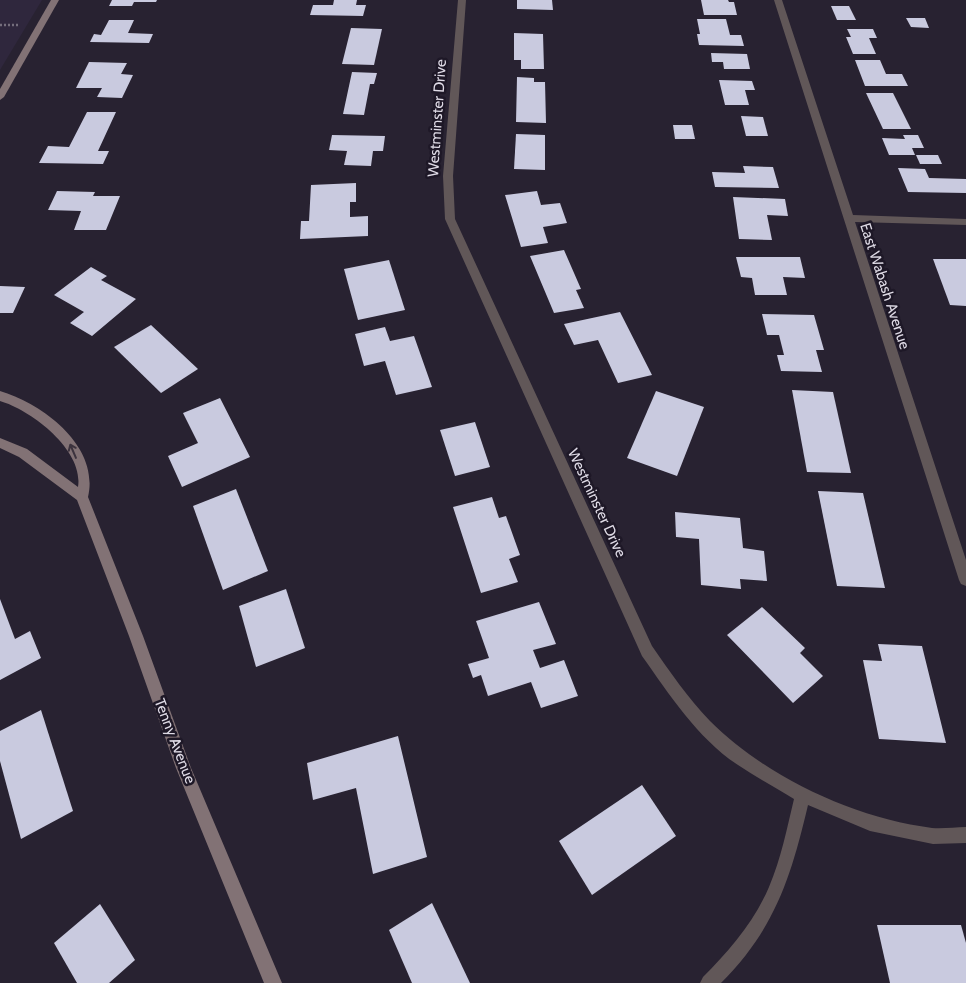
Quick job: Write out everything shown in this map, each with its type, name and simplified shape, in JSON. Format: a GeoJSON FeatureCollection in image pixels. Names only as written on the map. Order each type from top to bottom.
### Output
{"type":"FeatureCollection","features":[{"type":"Feature","properties":{"kind":"street"},"geometry":{"type":"LineString","coordinates":[[0,97],[56,0]]}},
{"type":"Feature","properties":{"kind":"street","name":"Westminster Drive"},"geometry":{"type":"LineString","coordinates":[[462,0],[448,176],[448,204],[453,229],[647,651],[679,696],[705,726],[742,759],[803,795],[870,823],[933,836],[966,835]]}},
{"type":"Feature","properties":{"kind":"street","name":"East Wabash Avenue"},"geometry":{"type":"LineString","coordinates":[[778,0],[966,580]]}},
{"type":"Feature","properties":{"kind":"street"},"geometry":{"type":"LineString","coordinates":[[848,218],[966,222]]}},
{"type":"Feature","properties":{"kind":"street","name":"Tenny Avenue"},"geometry":{"type":"LineString","coordinates":[[0,396],[39,413],[70,443],[85,480],[82,498],[136,636],[184,768],[272,983]]}},
{"type":"Feature","properties":{"kind":"street"},"geometry":{"type":"LineString","coordinates":[[0,443],[23,453],[82,498]]}},
{"type":"Feature","properties":{"kind":"street"},"geometry":{"type":"LineString","coordinates":[[708,983],[724,968],[746,941],[780,881],[803,795]]}},
{"type":"Feature","properties":{"kind":"path"},"geometry":{"type":"LineString","coordinates":[[0,25],[18,25]]}},
{"type":"Feature","properties":{"kind":"shaded area"},"geometry":{"type":"Polygon","coordinates":[[[0,0],[42,0],[0,70],[0,0]]]}},
{"type":"Feature","properties":{"kind":"building"},"geometry":{"type":"Polygon","coordinates":[[[112,0],[157,0],[156,2],[134,2],[132,6],[109,6],[112,0]]]}},
{"type":"Feature","properties":{"kind":"building"},"geometry":{"type":"Polygon","coordinates":[[[334,0],[357,0],[356,5],[366,5],[363,16],[310,15],[313,5],[333,5],[334,0]]]}},
{"type":"Feature","properties":{"kind":"building"},"geometry":{"type":"Polygon","coordinates":[[[517,0],[552,0],[553,10],[517,9],[517,0]]]}},
{"type":"Feature","properties":{"kind":"building"},"geometry":{"type":"Polygon","coordinates":[[[701,0],[728,0],[729,2],[734,2],[737,15],[704,15],[701,0]]]}},
{"type":"Feature","properties":{"kind":"building"},"geometry":{"type":"Polygon","coordinates":[[[831,6],[849,6],[856,20],[837,20],[831,6]]]}},
{"type":"Feature","properties":{"kind":"building"},"geometry":{"type":"Polygon","coordinates":[[[906,18],[925,18],[929,28],[911,27],[906,18]]]}},
{"type":"Feature","properties":{"kind":"building"},"geometry":{"type":"Polygon","coordinates":[[[697,19],[726,19],[730,35],[741,35],[744,46],[699,45],[697,34],[700,34],[697,19]]]}},
{"type":"Feature","properties":{"kind":"building"},"geometry":{"type":"Polygon","coordinates":[[[109,20],[134,20],[128,33],[153,34],[149,43],[90,42],[94,34],[101,35],[109,20]]]}},
{"type":"Feature","properties":{"kind":"building"},"geometry":{"type":"Polygon","coordinates":[[[351,28],[382,29],[374,65],[342,64],[351,28]]]}},
{"type":"Feature","properties":{"kind":"building"},"geometry":{"type":"Polygon","coordinates":[[[847,29],[873,29],[877,38],[869,38],[876,54],[853,54],[846,37],[851,37],[847,29]]]}},
{"type":"Feature","properties":{"kind":"building"},"geometry":{"type":"Polygon","coordinates":[[[514,33],[543,34],[544,69],[521,69],[521,60],[514,60],[514,33]]]}},
{"type":"Feature","properties":{"kind":"building"},"geometry":{"type":"Polygon","coordinates":[[[711,53],[747,54],[750,69],[724,69],[723,62],[712,62],[711,53]]]}},
{"type":"Feature","properties":{"kind":"building"},"geometry":{"type":"Polygon","coordinates":[[[855,60],[880,60],[886,74],[902,74],[908,86],[865,86],[855,60]]]}},
{"type":"Feature","properties":{"kind":"building"},"geometry":{"type":"Polygon","coordinates":[[[89,62],[127,63],[121,74],[133,75],[122,98],[97,97],[102,88],[76,88],[89,62]]]}},
{"type":"Feature","properties":{"kind":"building"},"geometry":{"type":"Polygon","coordinates":[[[352,72],[377,73],[374,84],[370,84],[364,115],[343,114],[352,72]]]}},
{"type":"Feature","properties":{"kind":"building"},"geometry":{"type":"Polygon","coordinates":[[[517,77],[534,78],[534,82],[545,82],[546,123],[516,122],[517,77]]]}},
{"type":"Feature","properties":{"kind":"building"},"geometry":{"type":"Polygon","coordinates":[[[719,80],[752,81],[755,90],[745,90],[749,105],[725,105],[719,80]]]}},
{"type":"Feature","properties":{"kind":"building"},"geometry":{"type":"Polygon","coordinates":[[[866,93],[893,93],[911,129],[883,129],[866,93]]]}},
{"type":"Feature","properties":{"kind":"building"},"geometry":{"type":"Polygon","coordinates":[[[87,112],[116,112],[98,151],[109,151],[103,164],[39,163],[48,146],[69,147],[87,112]]]}},
{"type":"Feature","properties":{"kind":"building"},"geometry":{"type":"Polygon","coordinates":[[[741,116],[763,117],[768,136],[746,136],[741,116]]]}},
{"type":"Feature","properties":{"kind":"building"},"geometry":{"type":"Polygon","coordinates":[[[673,125],[692,125],[695,139],[675,139],[673,125]]]}},
{"type":"Feature","properties":{"kind":"building"},"geometry":{"type":"Polygon","coordinates":[[[516,134],[545,135],[545,170],[514,169],[516,134]]]}},
{"type":"Feature","properties":{"kind":"building"},"geometry":{"type":"Polygon","coordinates":[[[332,135],[385,136],[383,151],[373,151],[371,166],[344,165],[347,151],[329,150],[332,135]]]}},
{"type":"Feature","properties":{"kind":"building"},"geometry":{"type":"Polygon","coordinates":[[[903,135],[918,135],[924,148],[912,148],[915,155],[889,155],[882,138],[905,139],[903,135]]]}},
{"type":"Feature","properties":{"kind":"building"},"geometry":{"type":"Polygon","coordinates":[[[916,155],[938,155],[942,164],[920,164],[916,155]]]}},
{"type":"Feature","properties":{"kind":"building"},"geometry":{"type":"Polygon","coordinates":[[[743,166],[773,167],[779,188],[715,187],[712,172],[745,173],[743,166]]]}},
{"type":"Feature","properties":{"kind":"building"},"geometry":{"type":"Polygon","coordinates":[[[898,168],[925,169],[929,178],[966,179],[966,193],[908,192],[898,168]]]}},
{"type":"Feature","properties":{"kind":"building"},"geometry":{"type":"Polygon","coordinates":[[[356,183],[356,202],[350,202],[350,217],[368,216],[368,236],[300,239],[301,221],[309,221],[311,185],[356,183]]]}},
{"type":"Feature","properties":{"kind":"building"},"geometry":{"type":"Polygon","coordinates":[[[57,191],[95,192],[93,196],[120,196],[106,230],[74,230],[81,211],[48,210],[57,191]]]}},
{"type":"Feature","properties":{"kind":"building"},"geometry":{"type":"Polygon","coordinates":[[[537,191],[541,205],[560,203],[567,223],[543,227],[548,243],[521,247],[505,195],[537,191]]]}},
{"type":"Feature","properties":{"kind":"building"},"geometry":{"type":"Polygon","coordinates":[[[733,197],[785,199],[788,216],[767,215],[772,240],[739,239],[733,197]]]}},
{"type":"Feature","properties":{"kind":"building"},"geometry":{"type":"Polygon","coordinates":[[[564,250],[581,289],[576,290],[584,308],[554,313],[530,256],[564,250]]]}},
{"type":"Feature","properties":{"kind":"building"},"geometry":{"type":"Polygon","coordinates":[[[736,257],[800,257],[805,278],[783,277],[787,295],[755,295],[752,278],[741,277],[736,257]]]}},
{"type":"Feature","properties":{"kind":"building"},"geometry":{"type":"Polygon","coordinates":[[[933,259],[966,259],[966,306],[950,305],[933,259]]]}},
{"type":"Feature","properties":{"kind":"building"},"geometry":{"type":"Polygon","coordinates":[[[389,260],[405,310],[358,320],[344,269],[389,260]]]}},
{"type":"Feature","properties":{"kind":"building"},"geometry":{"type":"Polygon","coordinates":[[[91,267],[107,276],[101,280],[136,299],[92,336],[70,323],[84,312],[54,295],[91,267]]]}},
{"type":"Feature","properties":{"kind":"building"},"geometry":{"type":"Polygon","coordinates":[[[0,286],[25,287],[13,313],[0,313],[0,286]]]}},
{"type":"Feature","properties":{"kind":"building"},"geometry":{"type":"Polygon","coordinates":[[[620,312],[652,375],[618,383],[598,340],[574,345],[564,324],[620,312]]]}},
{"type":"Feature","properties":{"kind":"building"},"geometry":{"type":"Polygon","coordinates":[[[762,314],[814,315],[824,350],[816,350],[822,372],[781,371],[777,355],[784,355],[779,335],[767,335],[762,314]]]}},
{"type":"Feature","properties":{"kind":"building"},"geometry":{"type":"Polygon","coordinates":[[[151,325],[198,369],[161,393],[114,347],[151,325]]]}},
{"type":"Feature","properties":{"kind":"building"},"geometry":{"type":"Polygon","coordinates":[[[385,327],[390,341],[414,336],[432,387],[396,395],[385,361],[364,366],[355,334],[385,327]]]}},
{"type":"Feature","properties":{"kind":"building"},"geometry":{"type":"Polygon","coordinates":[[[792,390],[833,392],[851,473],[807,472],[792,390]]]}},
{"type":"Feature","properties":{"kind":"building"},"geometry":{"type":"Polygon","coordinates":[[[656,391],[704,407],[677,476],[627,458],[656,391]]]}},
{"type":"Feature","properties":{"kind":"building"},"geometry":{"type":"Polygon","coordinates":[[[220,398],[250,457],[182,487],[168,456],[198,443],[183,413],[220,398]]]}},
{"type":"Feature","properties":{"kind":"building"},"geometry":{"type":"Polygon","coordinates":[[[475,422],[490,467],[455,476],[440,430],[475,422]]]}},
{"type":"Feature","properties":{"kind":"building"},"geometry":{"type":"Polygon","coordinates":[[[236,489],[268,571],[223,590],[193,506],[236,489]]]}},
{"type":"Feature","properties":{"kind":"building"},"geometry":{"type":"Polygon","coordinates":[[[818,491],[863,493],[885,588],[837,586],[818,491]]]}},
{"type":"Feature","properties":{"kind":"building"},"geometry":{"type":"Polygon","coordinates":[[[492,497],[499,518],[506,516],[520,555],[509,559],[518,582],[481,593],[453,507],[492,497]]]}},
{"type":"Feature","properties":{"kind":"building"},"geometry":{"type":"Polygon","coordinates":[[[675,512],[740,518],[743,548],[764,551],[767,581],[740,579],[741,589],[701,585],[699,539],[676,537],[675,512]]]}},
{"type":"Feature","properties":{"kind":"building"},"geometry":{"type":"Polygon","coordinates":[[[286,589],[305,648],[256,667],[239,606],[286,589]]]}},
{"type":"Feature","properties":{"kind":"building"},"geometry":{"type":"Polygon","coordinates":[[[0,599],[15,639],[30,631],[41,658],[0,680],[0,599]]]}},
{"type":"Feature","properties":{"kind":"building"},"geometry":{"type":"Polygon","coordinates":[[[539,602],[556,644],[533,650],[540,668],[564,660],[578,696],[541,708],[531,682],[488,696],[481,675],[473,678],[468,664],[489,658],[476,621],[539,602]]]}},
{"type":"Feature","properties":{"kind":"building"},"geometry":{"type":"Polygon","coordinates":[[[762,607],[805,648],[800,653],[823,676],[793,703],[727,635],[762,607]]]}},
{"type":"Feature","properties":{"kind":"building"},"geometry":{"type":"Polygon","coordinates":[[[878,644],[922,646],[946,743],[879,739],[863,660],[882,661],[878,644]]]}},
{"type":"Feature","properties":{"kind":"building"},"geometry":{"type":"Polygon","coordinates":[[[41,710],[73,811],[21,839],[0,761],[0,731],[41,710]]]}},
{"type":"Feature","properties":{"kind":"building"},"geometry":{"type":"Polygon","coordinates":[[[398,736],[427,857],[373,874],[356,788],[313,800],[307,763],[398,736]]]}},
{"type":"Feature","properties":{"kind":"building"},"geometry":{"type":"Polygon","coordinates":[[[642,785],[676,836],[592,895],[559,841],[642,785]]]}},
{"type":"Feature","properties":{"kind":"building"},"geometry":{"type":"Polygon","coordinates":[[[432,903],[470,983],[412,983],[389,930],[432,903]]]}},
{"type":"Feature","properties":{"kind":"building"},"geometry":{"type":"Polygon","coordinates":[[[100,904],[135,960],[109,983],[77,983],[54,943],[100,904]]]}},
{"type":"Feature","properties":{"kind":"building"},"geometry":{"type":"Polygon","coordinates":[[[877,925],[961,925],[966,943],[966,983],[890,983],[877,925]]]}}]}
